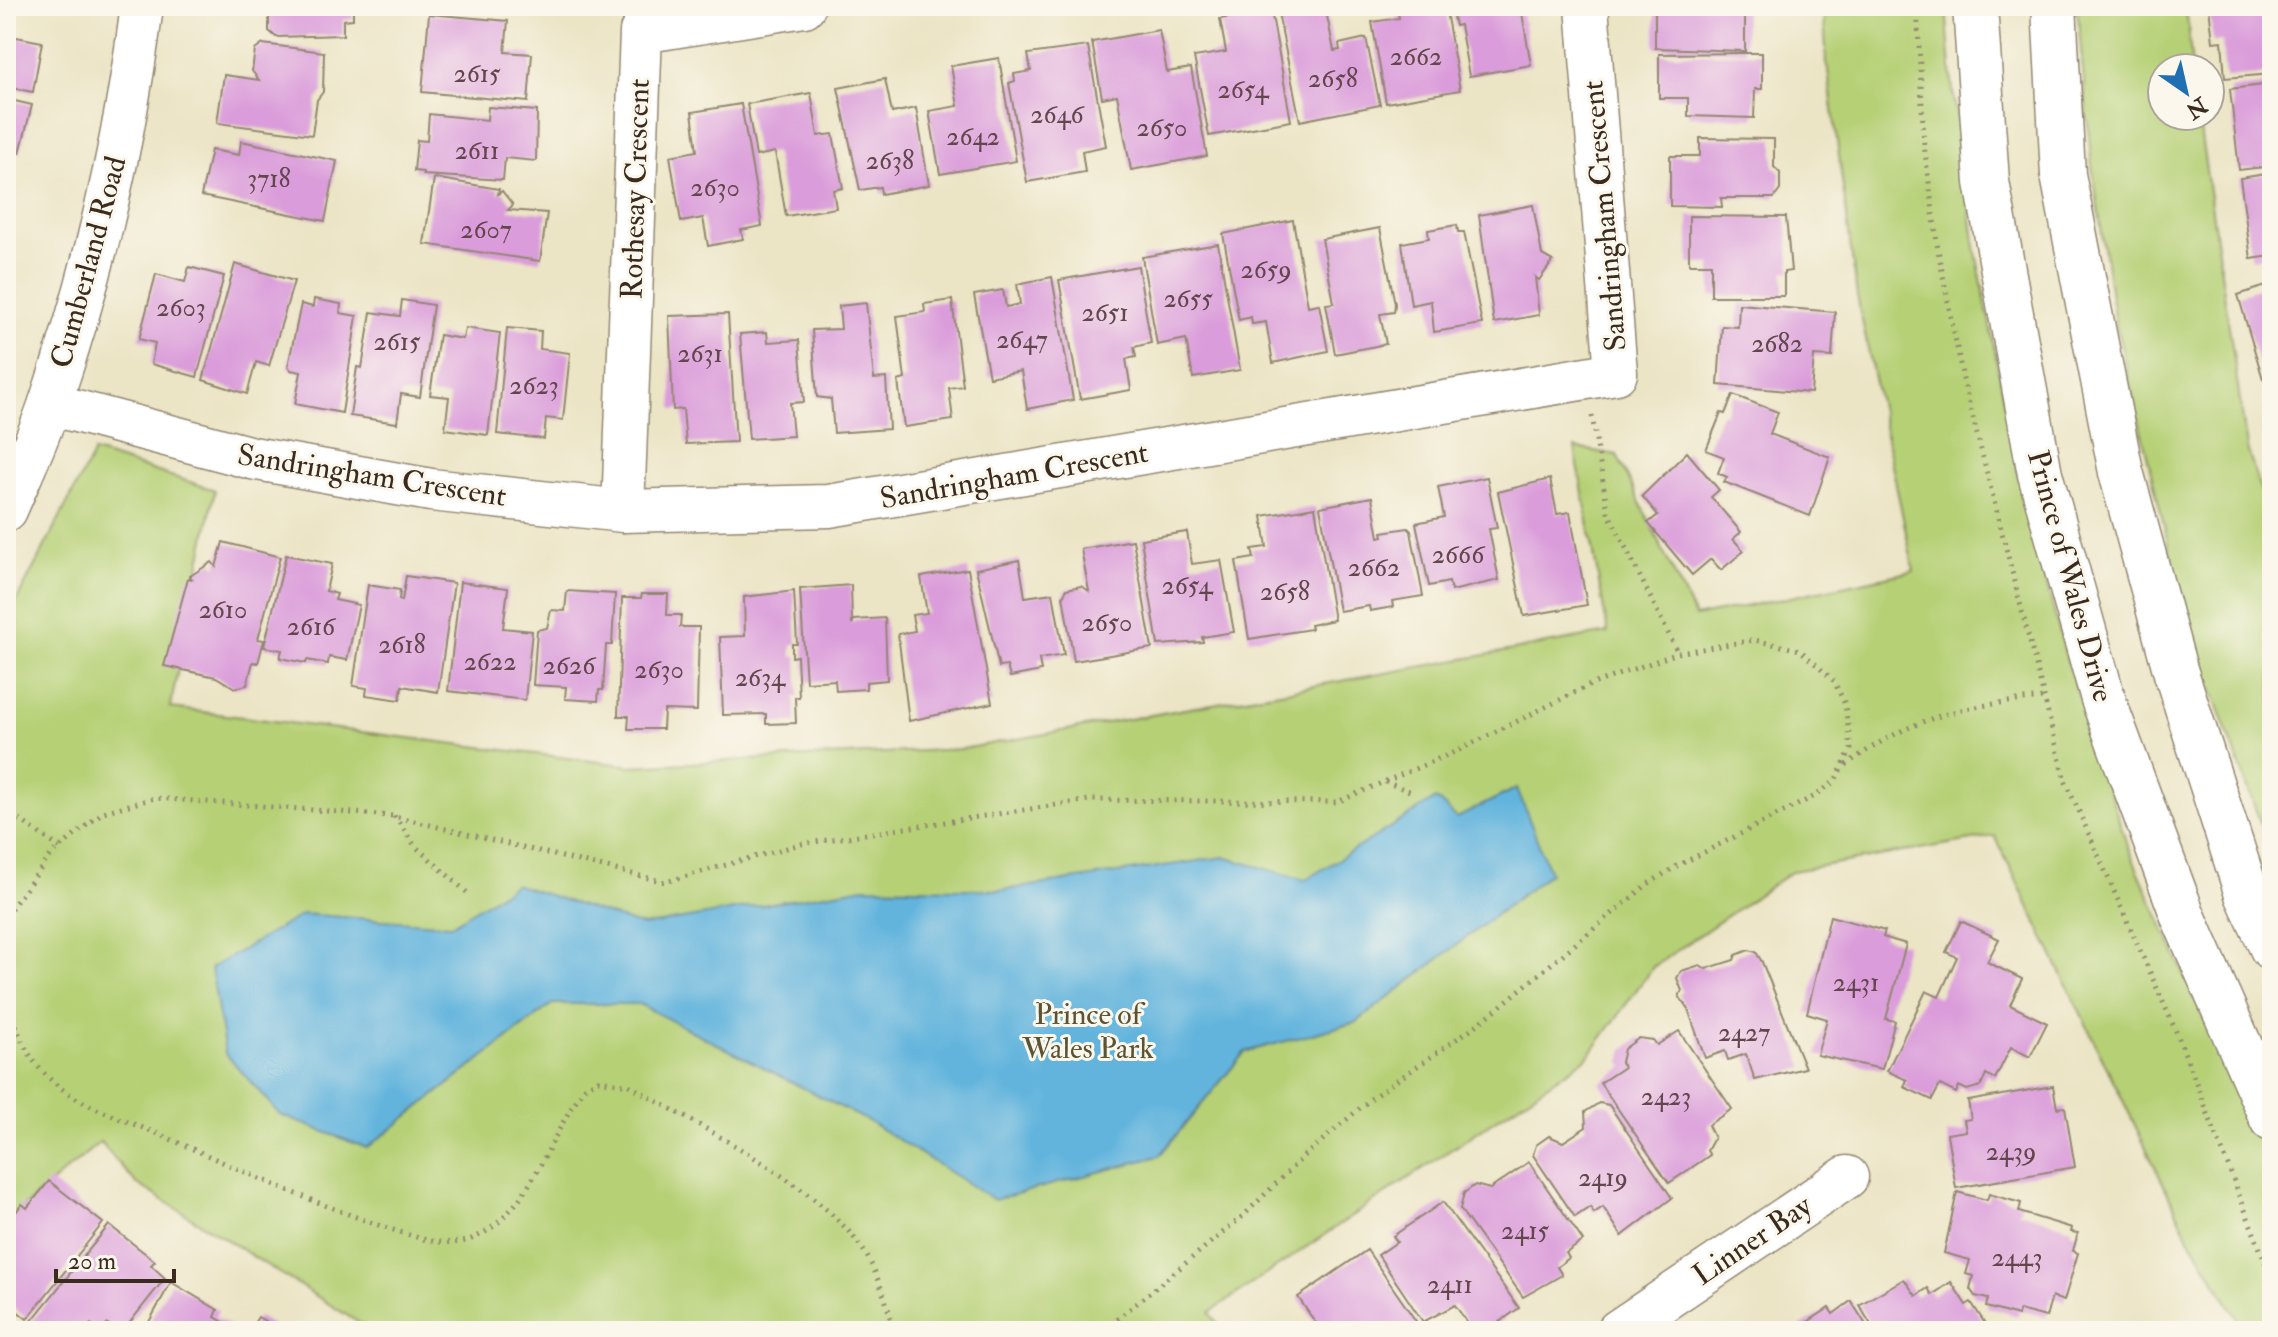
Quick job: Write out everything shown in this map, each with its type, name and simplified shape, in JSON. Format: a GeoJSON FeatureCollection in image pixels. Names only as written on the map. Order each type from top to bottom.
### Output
{"type":"FeatureCollection","features":[{"type":"Feature","properties":{"kind":"main road","name":"Prince of Wales Drive"},"geometry":{"type":"LineString","coordinates":[[1975,6],[1987,182],[2040,474],[2104,702],[2183,916],[2272,1119]]}},
{"type":"Feature","properties":{"kind":"main road"},"geometry":{"type":"LineString","coordinates":[[2054,6],[2063,175],[2121,472],[2176,673],[2247,894],[2272,948]]}},
{"type":"Feature","properties":{"kind":"street","name":"Cumberland Road"},"geometry":{"type":"LineString","coordinates":[[6,510],[50,404],[109,197],[142,6]]}},
{"type":"Feature","properties":{"kind":"street","name":"Rothesay Crescent"},"geometry":{"type":"LineString","coordinates":[[623,511],[641,32],[804,6]]}},
{"type":"Feature","properties":{"kind":"street","name":"Sandringham Crescent"},"geometry":{"type":"LineString","coordinates":[[50,404],[252,458],[431,490],[623,511],[829,506],[1616,373],[1587,6]]}},
{"type":"Feature","properties":{"kind":"street","name":"Linner Bay"},"geometry":{"type":"LineString","coordinates":[[1618,1331],[1847,1177]]}},
{"type":"Feature","properties":{"kind":"path"},"geometry":{"type":"LineString","coordinates":[[1586,379],[1608,512],[1678,653]]}},
{"type":"Feature","properties":{"kind":"path"},"geometry":{"type":"LineString","coordinates":[[6,915],[60,848],[103,812],[155,798],[393,816],[665,882],[801,844],[1089,800],[1337,802],[1590,685],[1678,653],[1754,640],[1800,650],[1834,681],[1845,704],[1851,738],[1845,766]]}},
{"type":"Feature","properties":{"kind":"path"},"geometry":{"type":"LineString","coordinates":[[1105,1330],[1243,1216],[1304,1156],[1373,1097],[1481,1022],[1648,884],[1677,866],[1817,795],[1835,781],[1845,766],[1878,742],[1937,715],[1980,705],[2043,698]]}},
{"type":"Feature","properties":{"kind":"path"},"geometry":{"type":"LineString","coordinates":[[1384,782],[1415,793]]}},
{"type":"Feature","properties":{"kind":"path"},"geometry":{"type":"LineString","coordinates":[[6,810],[60,848]]}},
{"type":"Feature","properties":{"kind":"path"},"geometry":{"type":"LineString","coordinates":[[393,816],[415,846],[471,896]]}},
{"type":"Feature","properties":{"kind":"path"},"geometry":{"type":"LineString","coordinates":[[6,970],[9,1005],[19,1038],[31,1059],[64,1091],[282,1188],[418,1238],[467,1241],[486,1231],[504,1217],[523,1193],[585,1088],[598,1080],[629,1085],[809,1194],[838,1219],[868,1258],[895,1331]]}},
{"type":"Feature","properties":{"kind":"green space","name":"Prince of Wales Park"},"geometry":{"type":"Polygon","coordinates":[[[1823,6],[1946,6],[1952,83],[1975,247],[2020,484],[2068,664],[2128,848],[2272,1171],[2272,1331],[2245,1331],[2190,1239],[1995,836],[1793,871],[1653,967],[1588,1057],[1210,1312],[1222,1331],[372,1331],[136,1183],[100,1142],[6,1221],[6,621],[94,452],[215,490],[170,708],[631,766],[962,749],[1608,633],[1575,448],[1617,455],[1695,617],[1914,571],[1857,296],[1827,63],[1823,6]]]}},
{"type":"Feature","properties":{"kind":"green space"},"geometry":{"type":"Polygon","coordinates":[[[2077,6],[2186,6],[2190,52],[2146,52],[2146,132],[2200,132],[2247,448],[2272,527],[2272,855],[2206,672],[2170,551],[2114,317],[2091,158],[2077,6]]]}},
{"type":"Feature","properties":{"kind":"water"},"geometry":{"type":"Polygon","coordinates":[[[1517,788],[1550,873],[1357,1022],[1245,1052],[1159,1156],[994,1200],[870,1122],[639,1004],[552,1004],[367,1148],[280,1115],[225,1053],[211,968],[303,914],[451,925],[515,884],[643,926],[864,887],[1004,890],[1224,857],[1305,880],[1436,799],[1457,818],[1517,788]]]}},
{"type":"Feature","properties":{"kind":"building"},"geometry":{"type":"Polygon","coordinates":[[[274,6],[353,6],[353,19],[343,20],[343,35],[276,37],[269,31],[269,12],[274,6]]]}},
{"type":"Feature","properties":{"kind":"building"},"geometry":{"type":"Polygon","coordinates":[[[1325,6],[1334,51],[1340,50],[1339,44],[1366,38],[1380,105],[1300,121],[1277,8],[1325,6]]]}},
{"type":"Feature","properties":{"kind":"building"},"geometry":{"type":"Polygon","coordinates":[[[1397,6],[1445,6],[1460,90],[1386,103],[1372,22],[1399,18],[1397,6]]]}},
{"type":"Feature","properties":{"kind":"building"},"geometry":{"type":"Polygon","coordinates":[[[1451,6],[1521,7],[1531,65],[1469,76],[1460,25],[1455,26],[1451,6]]]}},
{"type":"Feature","properties":{"kind":"building"},"geometry":{"type":"Polygon","coordinates":[[[1655,6],[1745,6],[1745,51],[1655,48],[1655,6]]]}},
{"type":"Feature","properties":{"kind":"building"},"geometry":{"type":"Polygon","coordinates":[[[2209,6],[2272,6],[2272,74],[2226,78],[2226,52],[2223,52],[2222,41],[2213,42],[2209,6]]]}},
{"type":"Feature","properties":{"kind":"building"},"geometry":{"type":"Polygon","coordinates":[[[1271,10],[1291,121],[1209,136],[1194,57],[1226,52],[1220,19],[1271,10]]]}},
{"type":"Feature","properties":{"kind":"building"},"geometry":{"type":"Polygon","coordinates":[[[429,14],[508,21],[505,52],[532,54],[528,102],[422,92],[429,14]]]}},
{"type":"Feature","properties":{"kind":"building"},"geometry":{"type":"Polygon","coordinates":[[[1159,30],[1167,72],[1191,68],[1207,156],[1131,170],[1117,95],[1102,98],[1092,42],[1159,30]]]}},
{"type":"Feature","properties":{"kind":"building"},"geometry":{"type":"Polygon","coordinates":[[[6,35],[42,42],[33,92],[6,87],[6,35]]]}},
{"type":"Feature","properties":{"kind":"building"},"geometry":{"type":"Polygon","coordinates":[[[263,44],[324,52],[323,92],[317,100],[312,135],[217,123],[224,75],[259,80],[252,71],[255,50],[263,44]]]}},
{"type":"Feature","properties":{"kind":"building"},"geometry":{"type":"Polygon","coordinates":[[[1088,46],[1106,146],[1082,151],[1085,172],[1027,182],[1009,83],[1015,81],[1014,74],[1031,71],[1028,54],[1088,46]]]}},
{"type":"Feature","properties":{"kind":"building"},"geometry":{"type":"Polygon","coordinates":[[[1762,53],[1762,89],[1755,89],[1754,118],[1688,116],[1688,98],[1659,98],[1659,54],[1762,53]]]}},
{"type":"Feature","properties":{"kind":"building"},"geometry":{"type":"Polygon","coordinates":[[[999,58],[1016,161],[940,174],[929,111],[958,106],[951,66],[999,58]]]}},
{"type":"Feature","properties":{"kind":"building"},"geometry":{"type":"Polygon","coordinates":[[[885,79],[892,113],[916,108],[929,185],[881,194],[880,187],[860,190],[838,88],[885,79]]]}},
{"type":"Feature","properties":{"kind":"building"},"geometry":{"type":"Polygon","coordinates":[[[2272,84],[2272,166],[2239,170],[2230,89],[2272,84]]]}},
{"type":"Feature","properties":{"kind":"building"},"geometry":{"type":"Polygon","coordinates":[[[811,93],[818,136],[833,134],[843,188],[833,190],[836,208],[786,216],[775,152],[756,156],[747,104],[811,93]]]}},
{"type":"Feature","properties":{"kind":"building"},"geometry":{"type":"Polygon","coordinates":[[[6,99],[32,105],[20,153],[6,150],[6,99]]]}},
{"type":"Feature","properties":{"kind":"building"},"geometry":{"type":"Polygon","coordinates":[[[741,104],[762,226],[741,230],[743,239],[708,246],[703,218],[681,222],[670,156],[697,151],[692,112],[741,104]]]}},
{"type":"Feature","properties":{"kind":"building"},"geometry":{"type":"Polygon","coordinates":[[[488,107],[537,111],[536,161],[505,158],[503,180],[423,175],[423,172],[414,171],[417,140],[427,141],[429,114],[487,120],[488,107]]]}},
{"type":"Feature","properties":{"kind":"building"},"geometry":{"type":"Polygon","coordinates":[[[1700,138],[1774,139],[1774,167],[1780,173],[1780,190],[1774,198],[1721,198],[1722,207],[1670,206],[1670,156],[1700,156],[1700,138]]]}},
{"type":"Feature","properties":{"kind":"building"},"geometry":{"type":"Polygon","coordinates":[[[241,141],[337,161],[325,221],[201,196],[211,150],[239,155],[241,141]]]}},
{"type":"Feature","properties":{"kind":"building"},"geometry":{"type":"Polygon","coordinates":[[[2272,173],[2272,256],[2251,259],[2240,178],[2272,173]]]}},
{"type":"Feature","properties":{"kind":"building"},"geometry":{"type":"Polygon","coordinates":[[[434,178],[499,189],[498,194],[502,191],[513,205],[508,210],[547,213],[540,261],[424,244],[434,178]]]}},
{"type":"Feature","properties":{"kind":"building"},"geometry":{"type":"Polygon","coordinates":[[[1533,205],[1542,255],[1553,261],[1539,280],[1535,277],[1539,315],[1494,323],[1479,215],[1533,205]]]}},
{"type":"Feature","properties":{"kind":"building"},"geometry":{"type":"Polygon","coordinates":[[[1689,216],[1786,217],[1791,271],[1784,272],[1784,296],[1711,296],[1711,264],[1689,264],[1689,216]]]}},
{"type":"Feature","properties":{"kind":"building"},"geometry":{"type":"Polygon","coordinates":[[[1293,220],[1308,306],[1319,304],[1328,351],[1273,363],[1266,322],[1252,324],[1251,317],[1239,320],[1223,234],[1293,220]]]}},
{"type":"Feature","properties":{"kind":"building"},"geometry":{"type":"Polygon","coordinates":[[[1457,225],[1458,232],[1464,232],[1482,324],[1434,332],[1431,301],[1411,305],[1402,243],[1429,238],[1428,230],[1457,225]]]}},
{"type":"Feature","properties":{"kind":"building"},"geometry":{"type":"Polygon","coordinates":[[[1380,228],[1395,304],[1394,312],[1380,314],[1386,344],[1335,354],[1326,304],[1334,303],[1322,239],[1380,228]]]}},
{"type":"Feature","properties":{"kind":"building"},"geometry":{"type":"Polygon","coordinates":[[[1218,244],[1240,370],[1193,378],[1186,339],[1157,345],[1142,257],[1218,244]]]}},
{"type":"Feature","properties":{"kind":"building"},"geometry":{"type":"Polygon","coordinates":[[[235,264],[294,281],[269,366],[256,362],[247,394],[203,380],[235,264]]]}},
{"type":"Feature","properties":{"kind":"building"},"geometry":{"type":"Polygon","coordinates":[[[1138,266],[1151,343],[1134,347],[1136,357],[1126,359],[1131,390],[1080,399],[1059,280],[1138,266]]]}},
{"type":"Feature","properties":{"kind":"building"},"geometry":{"type":"Polygon","coordinates":[[[189,267],[224,276],[197,377],[151,364],[155,343],[139,339],[156,274],[185,282],[189,267]]]}},
{"type":"Feature","properties":{"kind":"building"},"geometry":{"type":"Polygon","coordinates":[[[1052,277],[1073,400],[1027,409],[1021,371],[989,377],[974,295],[1003,290],[1006,307],[1020,304],[1017,284],[1052,277]]]}},
{"type":"Feature","properties":{"kind":"building"},"geometry":{"type":"Polygon","coordinates":[[[2272,284],[2272,376],[2263,379],[2238,295],[2272,284]]]}},
{"type":"Feature","properties":{"kind":"building"},"geometry":{"type":"Polygon","coordinates":[[[314,299],[341,304],[340,313],[357,316],[342,413],[295,404],[301,372],[288,366],[301,304],[313,307],[314,299]]]}},
{"type":"Feature","properties":{"kind":"building"},"geometry":{"type":"Polygon","coordinates":[[[402,300],[433,305],[420,397],[401,394],[397,423],[350,416],[357,367],[362,368],[371,312],[400,316],[402,300]]]}},
{"type":"Feature","properties":{"kind":"building"},"geometry":{"type":"Polygon","coordinates":[[[952,300],[963,386],[949,388],[953,420],[904,427],[898,381],[905,379],[897,316],[925,312],[924,304],[952,300]]]}},
{"type":"Feature","properties":{"kind":"building"},"geometry":{"type":"Polygon","coordinates":[[[866,303],[874,379],[886,378],[889,429],[834,433],[831,399],[817,397],[812,330],[841,329],[839,306],[866,303]]]}},
{"type":"Feature","properties":{"kind":"building"},"geometry":{"type":"Polygon","coordinates":[[[1739,304],[1835,312],[1832,357],[1814,356],[1811,393],[1718,385],[1722,326],[1738,327],[1739,304]]]}},
{"type":"Feature","properties":{"kind":"building"},"geometry":{"type":"Polygon","coordinates":[[[728,314],[736,442],[686,444],[683,409],[673,410],[669,316],[728,314]]]}},
{"type":"Feature","properties":{"kind":"building"},"geometry":{"type":"Polygon","coordinates":[[[465,328],[500,333],[488,435],[445,429],[449,397],[430,395],[439,335],[463,339],[465,328]]]}},
{"type":"Feature","properties":{"kind":"building"},"geometry":{"type":"Polygon","coordinates":[[[507,328],[541,331],[540,349],[570,353],[563,420],[546,418],[544,439],[497,434],[507,328]]]}},
{"type":"Feature","properties":{"kind":"building"},"geometry":{"type":"Polygon","coordinates":[[[767,332],[768,342],[799,340],[804,402],[790,403],[793,436],[749,439],[740,334],[767,332]]]}},
{"type":"Feature","properties":{"kind":"building"},"geometry":{"type":"Polygon","coordinates":[[[1733,395],[1778,412],[1770,434],[1830,457],[1810,516],[1724,482],[1727,477],[1718,473],[1724,457],[1706,450],[1721,413],[1725,414],[1733,395]]]}},
{"type":"Feature","properties":{"kind":"building"},"geometry":{"type":"Polygon","coordinates":[[[1687,452],[1719,490],[1711,497],[1741,532],[1733,539],[1744,551],[1721,570],[1711,559],[1692,575],[1648,523],[1658,515],[1642,496],[1687,452]]]}},
{"type":"Feature","properties":{"kind":"building"},"geometry":{"type":"Polygon","coordinates":[[[1487,477],[1497,528],[1489,529],[1499,580],[1451,591],[1449,582],[1429,586],[1416,523],[1444,517],[1438,487],[1487,477]]]}},
{"type":"Feature","properties":{"kind":"building"},"geometry":{"type":"Polygon","coordinates":[[[1550,479],[1557,514],[1570,512],[1587,605],[1524,616],[1498,492],[1550,479]]]}},
{"type":"Feature","properties":{"kind":"building"},"geometry":{"type":"Polygon","coordinates":[[[1372,497],[1379,537],[1383,536],[1382,532],[1408,528],[1411,531],[1423,596],[1392,601],[1393,607],[1370,611],[1369,606],[1339,611],[1320,507],[1372,497]]]}},
{"type":"Feature","properties":{"kind":"building"},"geometry":{"type":"Polygon","coordinates":[[[1315,507],[1334,620],[1310,625],[1311,629],[1249,639],[1236,561],[1254,558],[1252,549],[1267,547],[1262,516],[1315,507]]]}},
{"type":"Feature","properties":{"kind":"building"},"geometry":{"type":"Polygon","coordinates":[[[1187,532],[1192,564],[1221,560],[1234,632],[1202,637],[1203,642],[1158,645],[1141,539],[1187,532]]]}},
{"type":"Feature","properties":{"kind":"building"},"geometry":{"type":"Polygon","coordinates":[[[1133,540],[1152,648],[1074,661],[1063,596],[1067,589],[1081,586],[1089,591],[1081,549],[1133,540]]]}},
{"type":"Feature","properties":{"kind":"building"},"geometry":{"type":"Polygon","coordinates":[[[223,542],[280,557],[258,639],[264,640],[258,663],[253,662],[247,685],[235,688],[216,677],[164,666],[188,578],[192,579],[190,576],[212,562],[216,567],[223,542]]]}},
{"type":"Feature","properties":{"kind":"building"},"geometry":{"type":"Polygon","coordinates":[[[286,555],[332,564],[326,591],[337,594],[335,600],[359,605],[347,660],[329,657],[328,664],[307,660],[306,663],[280,658],[282,650],[264,647],[286,555]]]}},
{"type":"Feature","properties":{"kind":"building"},"geometry":{"type":"Polygon","coordinates":[[[1019,560],[1025,597],[1053,593],[1064,655],[1039,659],[1041,671],[1010,677],[1007,666],[999,667],[976,569],[1019,560]]]}},
{"type":"Feature","properties":{"kind":"building"},"geometry":{"type":"Polygon","coordinates":[[[968,569],[992,703],[909,721],[898,634],[915,631],[912,615],[927,613],[921,577],[968,569]]]}},
{"type":"Feature","properties":{"kind":"building"},"geometry":{"type":"Polygon","coordinates":[[[406,576],[454,583],[438,692],[402,686],[400,700],[366,695],[367,688],[353,686],[368,585],[400,590],[399,600],[402,601],[406,576]]]}},
{"type":"Feature","properties":{"kind":"building"},"geometry":{"type":"Polygon","coordinates":[[[460,582],[508,588],[503,628],[532,631],[525,700],[448,691],[460,582]]]}},
{"type":"Feature","properties":{"kind":"building"},"geometry":{"type":"Polygon","coordinates":[[[851,585],[852,624],[854,620],[885,618],[887,680],[866,682],[866,689],[836,691],[835,680],[806,682],[800,589],[851,585]]]}},
{"type":"Feature","properties":{"kind":"building"},"geometry":{"type":"Polygon","coordinates":[[[567,591],[615,594],[612,645],[606,645],[603,690],[599,690],[598,701],[565,699],[566,687],[533,685],[537,630],[547,628],[551,610],[565,611],[567,591]]]}},
{"type":"Feature","properties":{"kind":"building"},"geometry":{"type":"Polygon","coordinates":[[[794,591],[797,644],[792,644],[792,657],[797,656],[799,697],[795,697],[796,723],[766,724],[766,714],[723,715],[720,637],[745,636],[744,597],[794,591]]]}},
{"type":"Feature","properties":{"kind":"building"},"geometry":{"type":"Polygon","coordinates":[[[642,594],[668,594],[667,615],[681,615],[680,627],[699,627],[697,711],[664,710],[663,729],[628,729],[629,716],[618,716],[622,598],[641,598],[642,594]]]}},
{"type":"Feature","properties":{"kind":"building"},"geometry":{"type":"Polygon","coordinates":[[[1830,916],[1885,931],[1883,937],[1906,944],[1886,1019],[1895,1021],[1882,1069],[1817,1055],[1827,1019],[1807,1013],[1830,916]]]}},
{"type":"Feature","properties":{"kind":"building"},"geometry":{"type":"Polygon","coordinates":[[[1961,921],[1999,939],[1987,962],[2022,979],[2010,1005],[2047,1023],[2030,1057],[2011,1047],[1995,1079],[1986,1074],[1981,1086],[1967,1090],[1959,1086],[1956,1093],[1940,1085],[1932,1100],[1904,1087],[1907,1080],[1887,1071],[1926,991],[1939,997],[1957,957],[1946,952],[1961,921]]]}},
{"type":"Feature","properties":{"kind":"building"},"geometry":{"type":"Polygon","coordinates":[[[1749,950],[1756,952],[1762,962],[1805,1068],[1755,1080],[1746,1054],[1728,1060],[1725,1051],[1705,1058],[1688,1009],[1679,996],[1682,991],[1677,978],[1681,971],[1700,965],[1706,969],[1734,960],[1736,955],[1749,950]]]}},
{"type":"Feature","properties":{"kind":"building"},"geometry":{"type":"Polygon","coordinates":[[[1679,1031],[1732,1109],[1708,1125],[1714,1138],[1707,1151],[1710,1155],[1669,1183],[1600,1083],[1624,1067],[1621,1062],[1624,1049],[1639,1038],[1653,1040],[1657,1045],[1679,1031]]]}},
{"type":"Feature","properties":{"kind":"building"},"geometry":{"type":"Polygon","coordinates":[[[2053,1086],[2057,1108],[2065,1107],[2075,1167],[1956,1188],[1947,1134],[1966,1131],[1964,1120],[1971,1119],[1968,1101],[2053,1086]]]}},
{"type":"Feature","properties":{"kind":"building"},"geometry":{"type":"Polygon","coordinates":[[[1599,1103],[1609,1105],[1672,1198],[1622,1236],[1603,1207],[1594,1213],[1590,1207],[1575,1217],[1533,1155],[1536,1145],[1549,1136],[1563,1142],[1586,1127],[1585,1112],[1599,1103]]]}},
{"type":"Feature","properties":{"kind":"building"},"geometry":{"type":"Polygon","coordinates":[[[1529,1162],[1583,1241],[1566,1253],[1569,1258],[1557,1267],[1562,1275],[1523,1297],[1460,1209],[1464,1193],[1475,1185],[1490,1189],[1529,1162]]]}},
{"type":"Feature","properties":{"kind":"building"},"geometry":{"type":"Polygon","coordinates":[[[49,1181],[103,1223],[27,1319],[6,1302],[6,1225],[22,1204],[27,1208],[49,1181]]]}},
{"type":"Feature","properties":{"kind":"building"},"geometry":{"type":"Polygon","coordinates":[[[1957,1192],[1987,1200],[1989,1194],[2021,1203],[2019,1212],[2072,1228],[2071,1232],[2078,1233],[2073,1251],[2078,1253],[2064,1301],[2052,1297],[2046,1317],[2019,1310],[2018,1316],[1986,1307],[1988,1299],[1975,1296],[1970,1289],[1973,1276],[1966,1274],[1970,1260],[1944,1253],[1957,1192]]]}},
{"type":"Feature","properties":{"kind":"building"},"geometry":{"type":"Polygon","coordinates":[[[1443,1202],[1519,1308],[1487,1331],[1473,1331],[1455,1305],[1423,1322],[1378,1255],[1397,1242],[1393,1236],[1443,1202]]]}},
{"type":"Feature","properties":{"kind":"building"},"geometry":{"type":"Polygon","coordinates":[[[109,1225],[155,1261],[151,1265],[165,1278],[123,1331],[116,1331],[108,1324],[100,1331],[91,1324],[85,1331],[40,1331],[30,1323],[109,1225]]]}},
{"type":"Feature","properties":{"kind":"building"},"geometry":{"type":"Polygon","coordinates":[[[1367,1250],[1422,1330],[1321,1331],[1298,1297],[1367,1250]]]}},
{"type":"Feature","properties":{"kind":"building"},"geometry":{"type":"Polygon","coordinates":[[[1904,1279],[1916,1296],[1928,1288],[1932,1295],[1951,1282],[1966,1305],[1971,1302],[1990,1331],[1875,1331],[1859,1305],[1904,1279]]]}},
{"type":"Feature","properties":{"kind":"building"},"geometry":{"type":"Polygon","coordinates":[[[171,1282],[218,1310],[215,1317],[239,1331],[144,1331],[171,1282]]]}},
{"type":"Feature","properties":{"kind":"building"},"geometry":{"type":"Polygon","coordinates":[[[1851,1301],[1870,1331],[1794,1331],[1829,1308],[1833,1314],[1851,1301]]]}},
{"type":"Feature","properties":{"kind":"building"},"geometry":{"type":"Polygon","coordinates":[[[258,1317],[283,1331],[249,1331],[258,1317]]]}}]}
